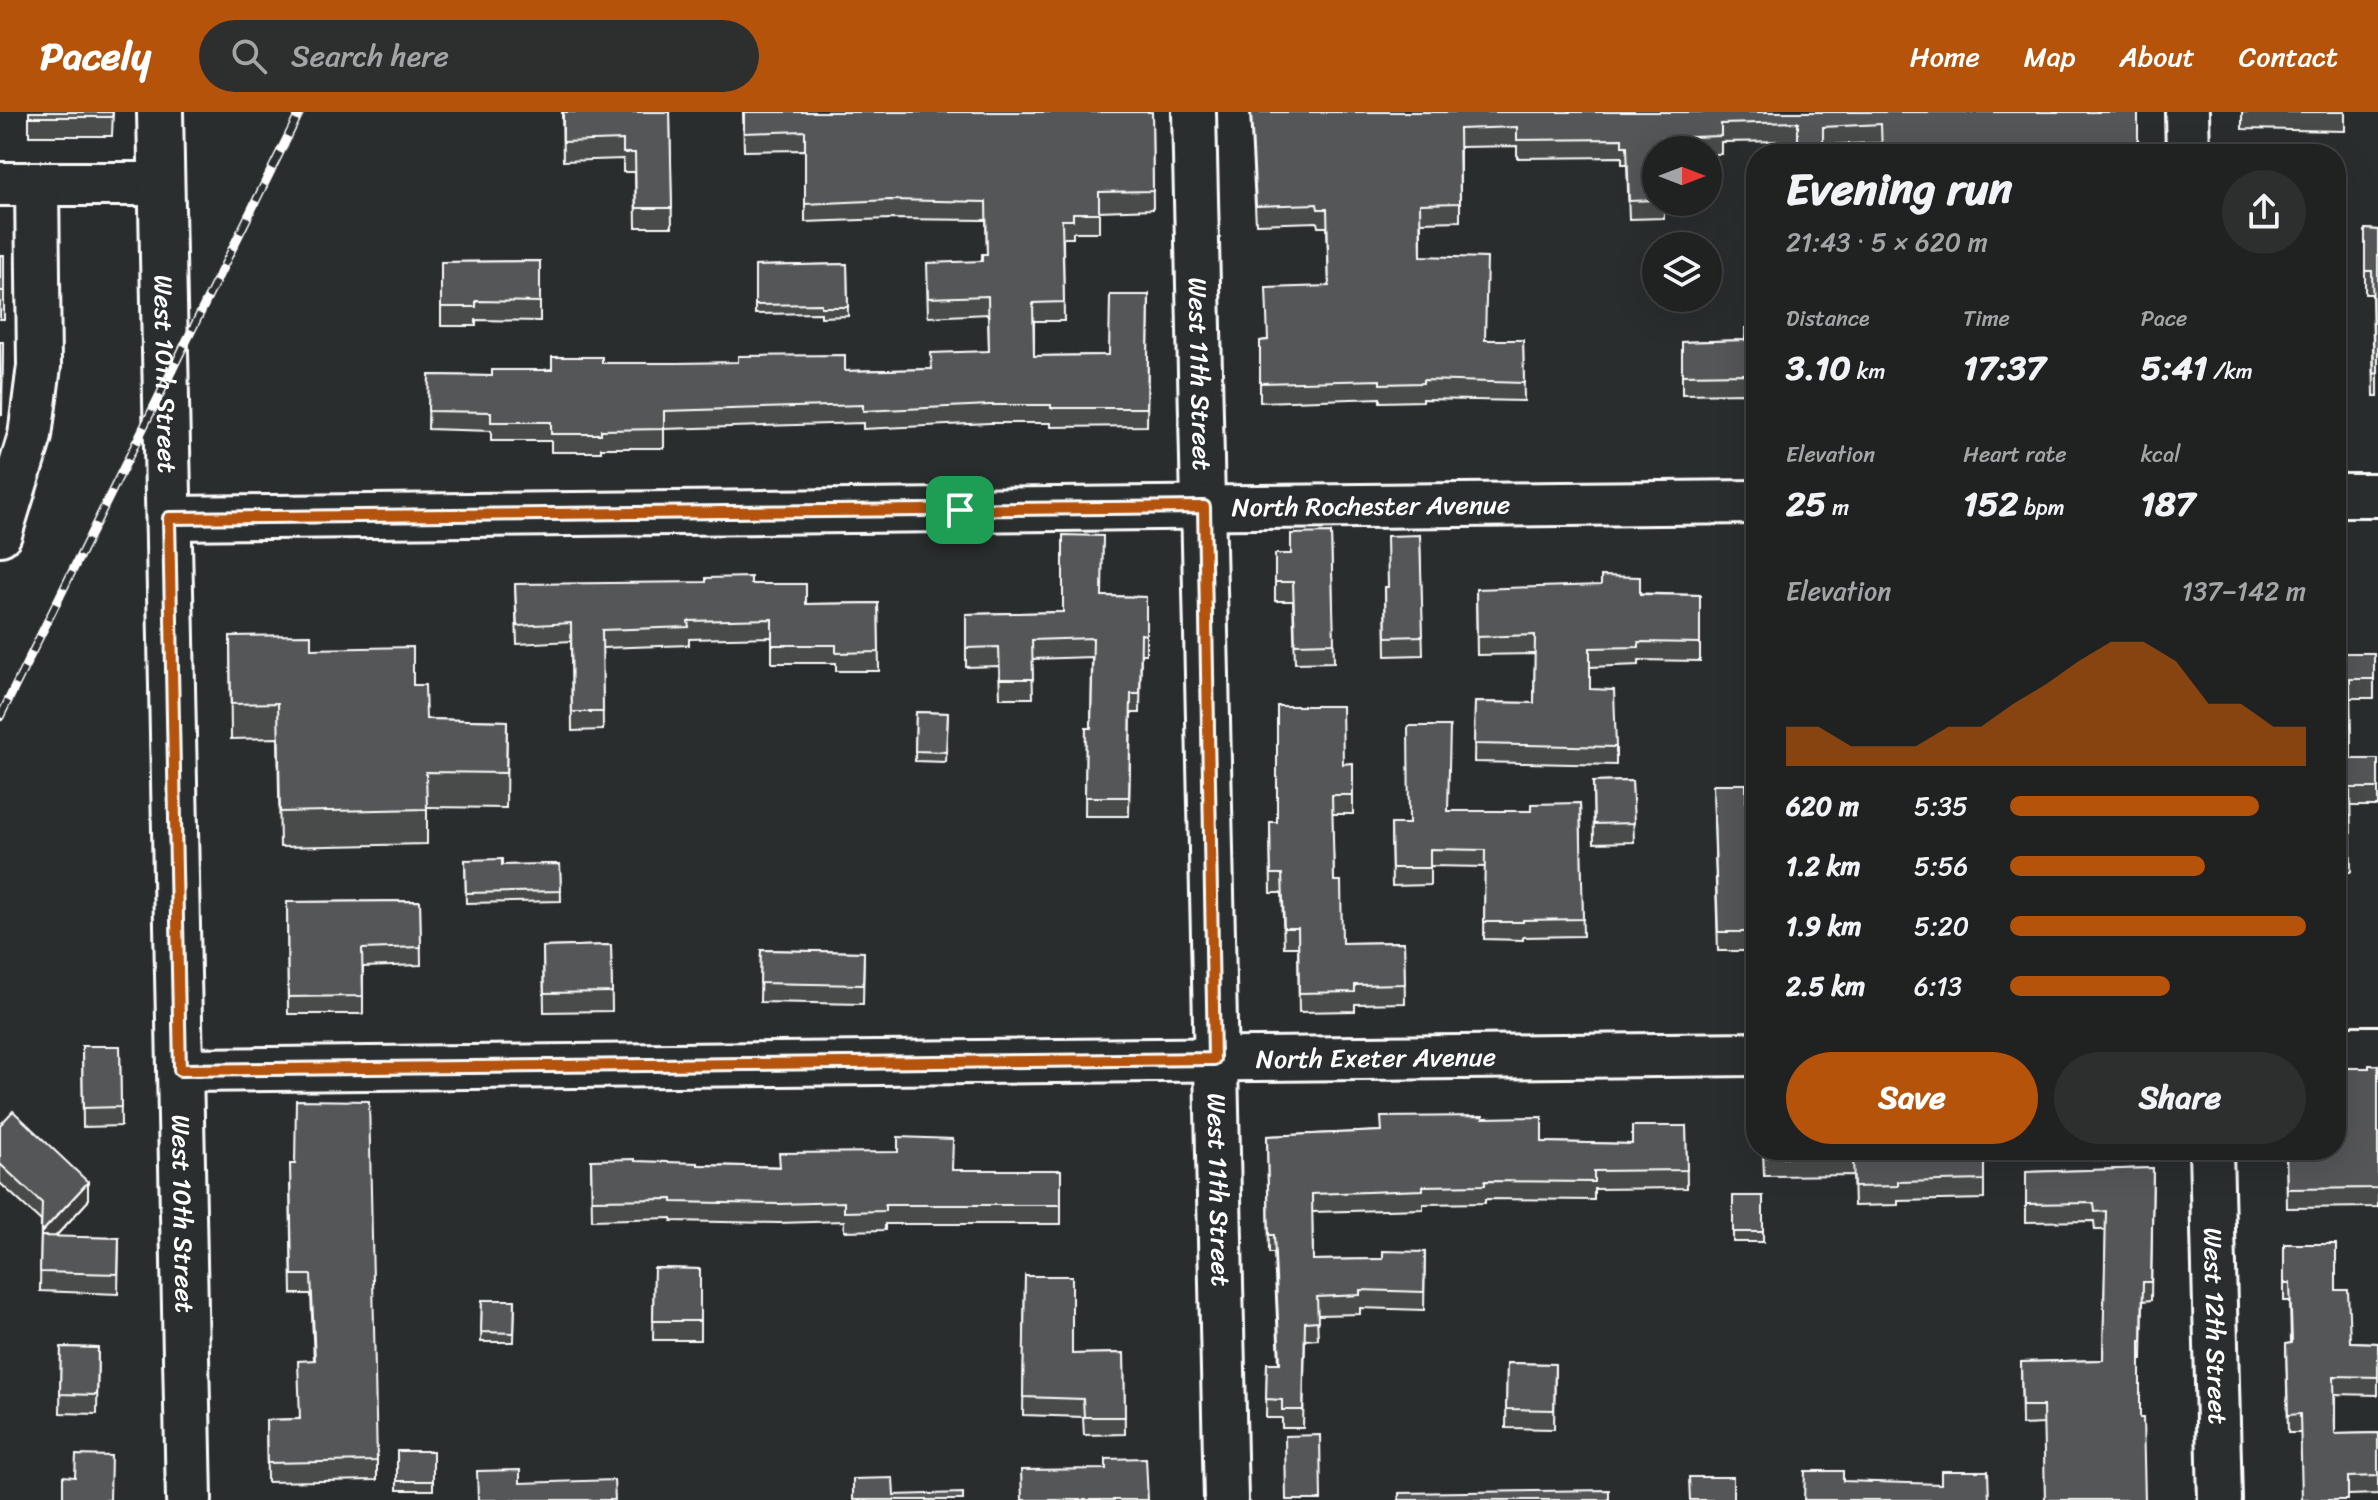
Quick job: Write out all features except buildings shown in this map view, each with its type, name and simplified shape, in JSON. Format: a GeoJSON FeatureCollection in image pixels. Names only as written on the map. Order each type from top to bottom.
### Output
{"type":"FeatureCollection","features":[{"type":"Feature","properties":{"kind":"main road","name":"West 10th Street"},"geometry":{"type":"LineString","coordinates":[[160,112],[189,1500]]}},
{"type":"Feature","properties":{"kind":"street","name":"West 11th Street"},"geometry":{"type":"LineString","coordinates":[[1194,112],[1226,1500]]}},
{"type":"Feature","properties":{"kind":"street"},"geometry":{"type":"LineString","coordinates":[[2187,112],[2188,144]]}},
{"type":"Feature","properties":{"kind":"street"},"geometry":{"type":"LineString","coordinates":[[0,534],[30,436],[39,366],[19,184],[162,184]]}},
{"type":"Feature","properties":{"kind":"street"},"geometry":{"type":"LineString","coordinates":[[2346,495],[2378,495]]}},
{"type":"Feature","properties":{"kind":"street","name":"North Rochester Avenue"},"geometry":{"type":"LineString","coordinates":[[169,518],[1746,502]]}},
{"type":"Feature","properties":{"kind":"street"},"geometry":{"type":"LineString","coordinates":[[2346,1048],[2378,1048]]}},
{"type":"Feature","properties":{"kind":"street","name":"North Exeter Avenue"},"geometry":{"type":"LineString","coordinates":[[180,1070],[1746,1054]]}},
{"type":"Feature","properties":{"kind":"street","name":"West 12th Street"},"geometry":{"type":"LineString","coordinates":[[2211,1160],[2220,1500]]}},
{"type":"Feature","properties":{"kind":"railway"},"geometry":{"type":"LineString","coordinates":[[0,717],[300,112]]}},
{"type":"Feature","properties":{"kind":"route"},"geometry":{"type":"LineString","coordinates":[[1204,507],[1214,1059],[180,1070],[169,518],[960,510],[1204,507]]}}]}
